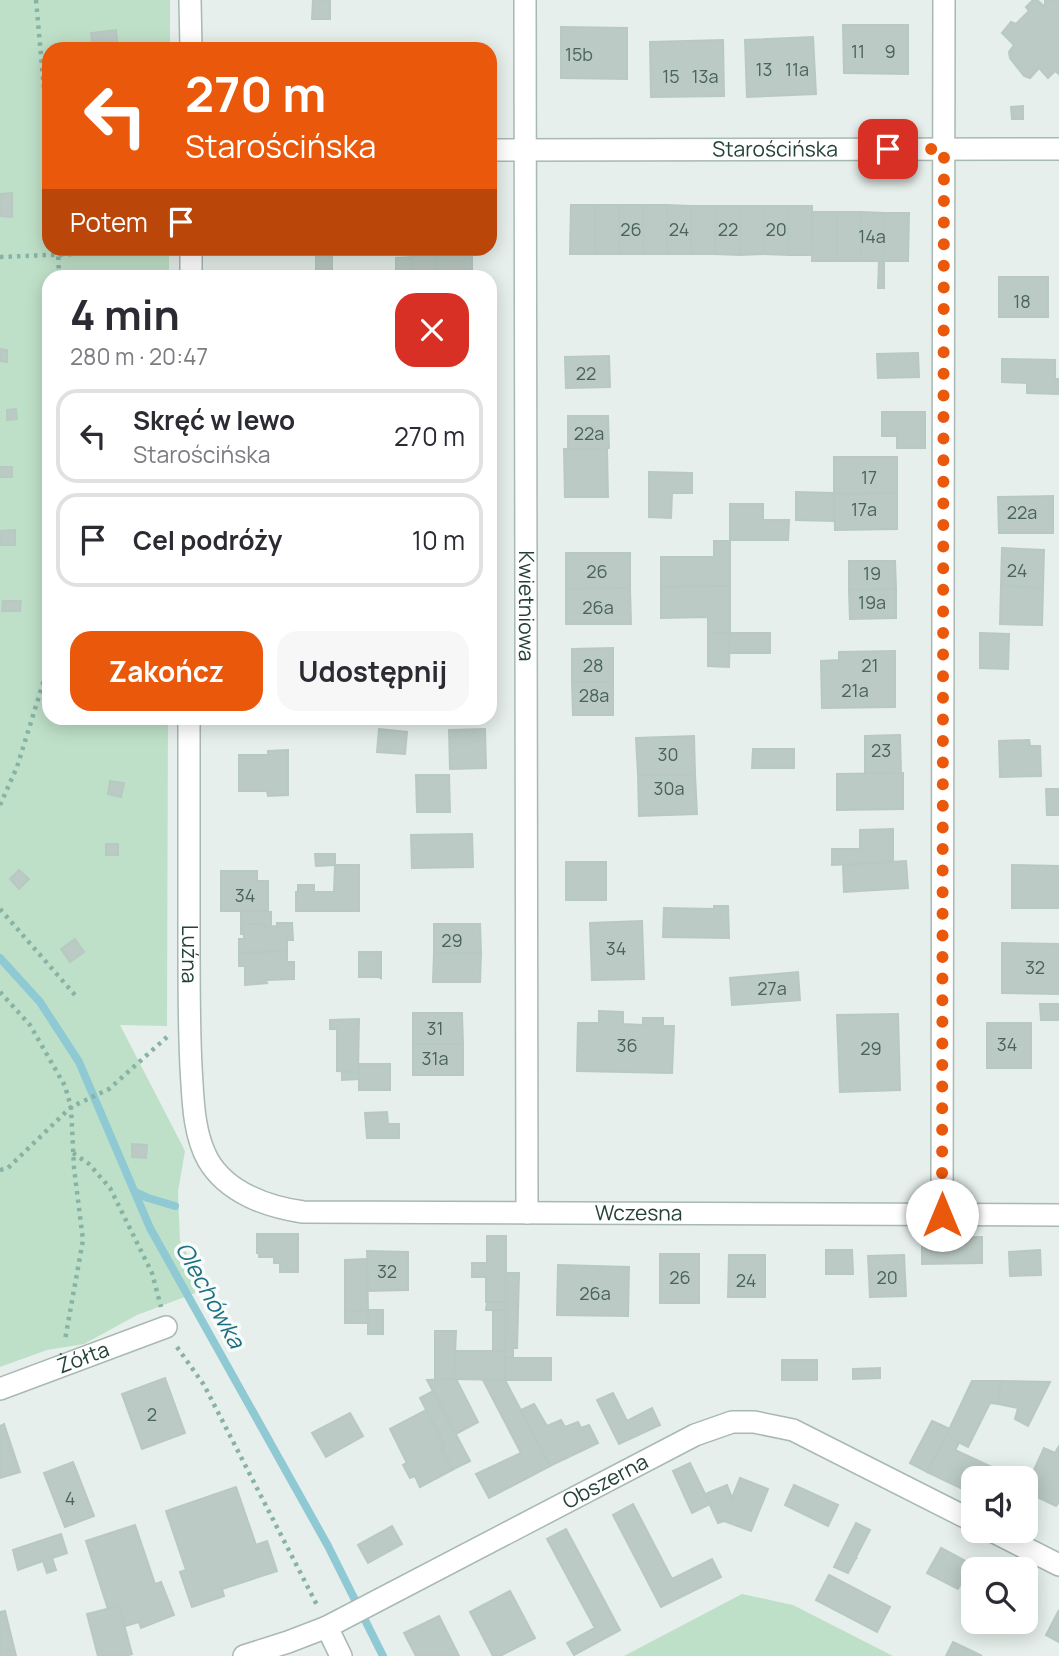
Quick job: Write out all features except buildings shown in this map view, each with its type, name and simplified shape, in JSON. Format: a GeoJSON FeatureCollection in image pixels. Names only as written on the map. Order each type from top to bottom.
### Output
{"type":"FeatureCollection","features":[{"type":"Feature","properties":{"kind":"street"},"geometry":{"type":"LineString","coordinates":[[190,0],[191,42]]}},
{"type":"Feature","properties":{"kind":"street","name":"Kwietniowa"},"geometry":{"type":"LineString","coordinates":[[525,0],[527,1213]]}},
{"type":"Feature","properties":{"kind":"street"},"geometry":{"type":"LineString","coordinates":[[942,1215],[944,0]]}},
{"type":"Feature","properties":{"kind":"street","name":"Starościńska"},"geometry":{"type":"LineString","coordinates":[[497,150],[1059,149]]}},
{"type":"Feature","properties":{"kind":"street","name":"Luźna"},"geometry":{"type":"LineString","coordinates":[[190,725],[189,1017],[193,1093],[199,1139],[209,1162],[226,1181]]}},
{"type":"Feature","properties":{"kind":"street","name":"Wczesna"},"geometry":{"type":"LineString","coordinates":[[226,1181],[247,1196],[278,1208],[303,1212],[1059,1215]]}},
{"type":"Feature","properties":{"kind":"street","name":"Żółta"},"geometry":{"type":"LineString","coordinates":[[0,1389],[166,1327]]}},
{"type":"Feature","properties":{"kind":"street","name":"Obszerna"},"geometry":{"type":"LineString","coordinates":[[244,1656],[334,1623],[695,1435],[732,1422],[754,1422],[793,1430],[961,1515]]}},
{"type":"Feature","properties":{"kind":"street"},"geometry":{"type":"LineString","coordinates":[[1016,1543],[1059,1565]]}},
{"type":"Feature","properties":{"kind":"street"},"geometry":{"type":"LineString","coordinates":[[334,1623],[341,1656]]}},
{"type":"Feature","properties":{"kind":"path"},"geometry":{"type":"LineString","coordinates":[[36,0],[42,66]]}},
{"type":"Feature","properties":{"kind":"path"},"geometry":{"type":"LineString","coordinates":[[0,257],[42,253]]}},
{"type":"Feature","properties":{"kind":"path"},"geometry":{"type":"LineString","coordinates":[[0,805],[18,767],[42,687]]}},
{"type":"Feature","properties":{"kind":"path"},"geometry":{"type":"LineString","coordinates":[[0,909],[75,995]]}},
{"type":"Feature","properties":{"kind":"path"},"geometry":{"type":"LineString","coordinates":[[0,992],[30,1025],[65,1086],[71,1107],[83,1240],[60,1365]]}},
{"type":"Feature","properties":{"kind":"path"},"geometry":{"type":"LineString","coordinates":[[0,1170],[8,1167],[71,1107],[109,1089],[189,1017]]}},
{"type":"Feature","properties":{"kind":"path"},"geometry":{"type":"LineString","coordinates":[[74,1153],[89,1164],[110,1188],[152,1273],[166,1327],[174,1343],[204,1385],[334,1623]]}},
{"type":"Feature","properties":{"kind":"green space"},"geometry":{"type":"Polygon","coordinates":[[[0,0],[170,0],[170,42],[42,42],[42,256],[169,256],[169,270],[42,270],[42,725],[168,725],[167,1026],[120,1025],[185,1151],[178,1192],[180,1241],[206,1289],[137,1315],[84,1344],[47,1350],[0,1367],[0,0]]]}},
{"type":"Feature","properties":{"kind":"green space"},"geometry":{"type":"Polygon","coordinates":[[[742,1594],[793,1605],[893,1656],[624,1656],[742,1594]]]}},
{"type":"Feature","properties":{"kind":"waterway","name":"Olechówka"},"geometry":{"type":"LineString","coordinates":[[0,958],[40,1002],[79,1062],[150,1228],[328,1546],[383,1656]]}},
{"type":"Feature","properties":{"kind":"waterway"},"geometry":{"type":"LineString","coordinates":[[135,1192],[175,1206]]}},
{"type":"Feature","properties":{"kind":"route"},"geometry":{"type":"LineString","coordinates":[[888,149],[944,149],[942,1215]]}}]}
